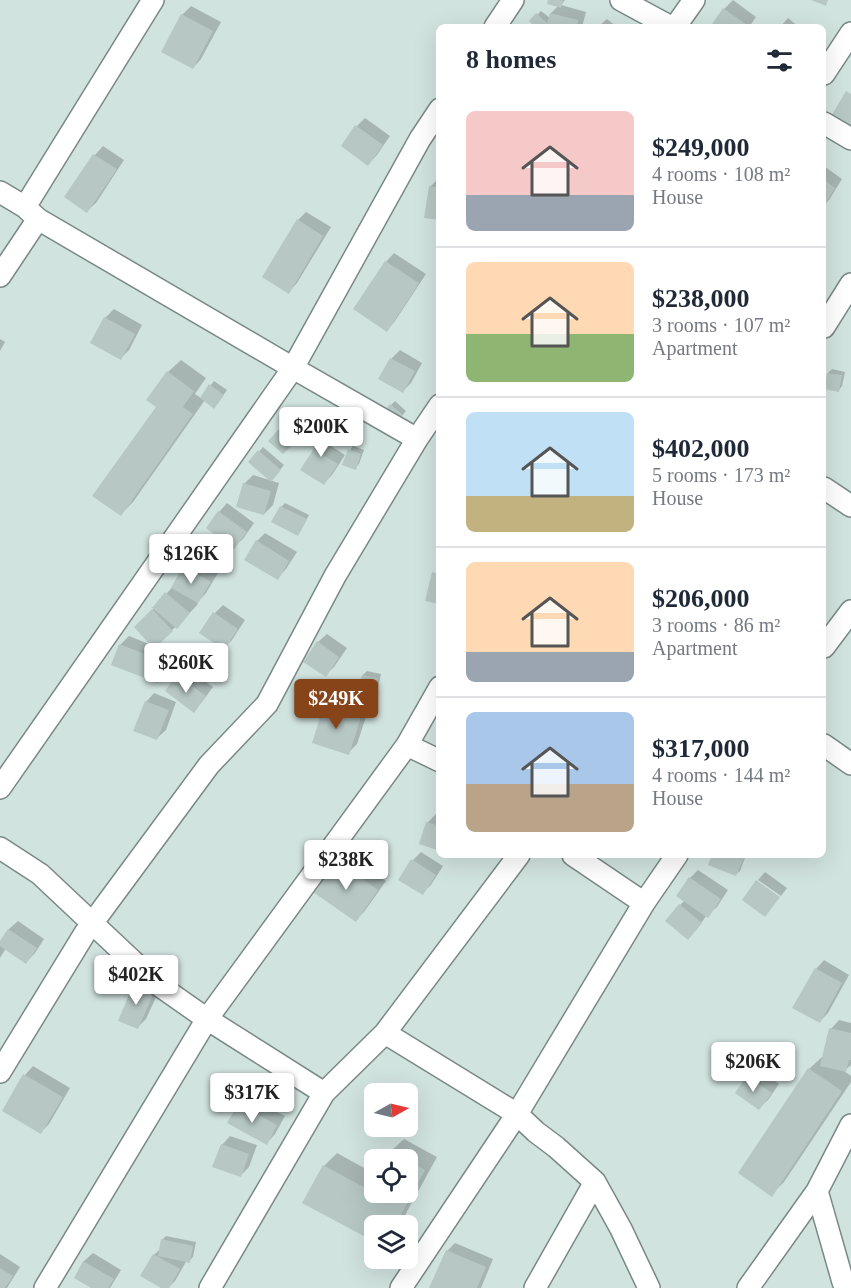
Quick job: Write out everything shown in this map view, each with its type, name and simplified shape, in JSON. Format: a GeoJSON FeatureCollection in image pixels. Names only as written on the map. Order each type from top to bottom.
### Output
{"type":"FeatureCollection","features":[{"type":"Feature","properties":{"kind":"street"},"geometry":{"type":"LineString","coordinates":[[0,276],[32,213],[153,0]]}},
{"type":"Feature","properties":{"kind":"street"},"geometry":{"type":"LineString","coordinates":[[497,24],[513,0]]}},
{"type":"Feature","properties":{"kind":"street"},"geometry":{"type":"LineString","coordinates":[[621,0],[667,24]]}},
{"type":"Feature","properties":{"kind":"street"},"geometry":{"type":"LineString","coordinates":[[675,24],[694,0]]}},
{"type":"Feature","properties":{"kind":"street"},"geometry":{"type":"LineString","coordinates":[[826,72],[851,33]]}},
{"type":"Feature","properties":{"kind":"street"},"geometry":{"type":"LineString","coordinates":[[0,788],[293,368],[420,139],[436,115]]}},
{"type":"Feature","properties":{"kind":"street"},"geometry":{"type":"LineString","coordinates":[[826,124],[851,139]]}},
{"type":"Feature","properties":{"kind":"street"},"geometry":{"type":"LineString","coordinates":[[0,192],[293,368],[417,439]]}},
{"type":"Feature","properties":{"kind":"street"},"geometry":{"type":"LineString","coordinates":[[827,316],[851,284]]}},
{"type":"Feature","properties":{"kind":"street"},"geometry":{"type":"LineString","coordinates":[[0,1072],[85,933],[209,765],[267,704],[334,576],[436,411]]}},
{"type":"Feature","properties":{"kind":"street"},"geometry":{"type":"LineString","coordinates":[[826,489],[851,506]]}},
{"type":"Feature","properties":{"kind":"street"},"geometry":{"type":"LineString","coordinates":[[826,644],[851,611]]}},
{"type":"Feature","properties":{"kind":"street"},"geometry":{"type":"LineString","coordinates":[[45,1288],[207,1019],[407,745],[436,694]]}},
{"type":"Feature","properties":{"kind":"street"},"geometry":{"type":"LineString","coordinates":[[407,745],[436,759]]}},
{"type":"Feature","properties":{"kind":"street"},"geometry":{"type":"LineString","coordinates":[[826,746],[851,764]]}},
{"type":"Feature","properties":{"kind":"street"},"geometry":{"type":"LineString","coordinates":[[0,848],[40,874],[157,984],[207,1019],[324,1093]]}},
{"type":"Feature","properties":{"kind":"street"},"geometry":{"type":"LineString","coordinates":[[210,1288],[324,1093],[385,1033],[517,858]]}},
{"type":"Feature","properties":{"kind":"street"},"geometry":{"type":"LineString","coordinates":[[577,858],[644,903]]}},
{"type":"Feature","properties":{"kind":"street"},"geometry":{"type":"LineString","coordinates":[[401,1288],[517,1114],[644,903],[675,858]]}},
{"type":"Feature","properties":{"kind":"street"},"geometry":{"type":"LineString","coordinates":[[385,1033],[517,1114],[595,1182],[621,1229],[649,1288]]}},
{"type":"Feature","properties":{"kind":"street"},"geometry":{"type":"LineString","coordinates":[[748,1288],[817,1191],[851,1125]]}},
{"type":"Feature","properties":{"kind":"street"},"geometry":{"type":"LineString","coordinates":[[535,1288],[595,1182]]}},
{"type":"Feature","properties":{"kind":"street"},"geometry":{"type":"LineString","coordinates":[[817,1191],[846,1288]]}},
{"type":"Feature","properties":{"kind":"building"},"geometry":{"type":"Polygon","coordinates":[[[548,0],[563,0],[561,8],[547,4],[548,0]]]}},
{"type":"Feature","properties":{"kind":"building"},"geometry":{"type":"Polygon","coordinates":[[[811,0],[828,0],[826,6],[811,0]]]}},
{"type":"Feature","properties":{"kind":"building"},"geometry":{"type":"Polygon","coordinates":[[[723,8],[746,24],[712,24],[723,8]]]}},
{"type":"Feature","properties":{"kind":"building"},"geometry":{"type":"Polygon","coordinates":[[[536,13],[547,23],[550,13],[578,20],[577,24],[532,24],[529,21],[536,13]]]}},
{"type":"Feature","properties":{"kind":"building"},"geometry":{"type":"Polygon","coordinates":[[[181,14],[213,31],[193,69],[161,52],[181,14]]]}},
{"type":"Feature","properties":{"kind":"building"},"geometry":{"type":"Polygon","coordinates":[[[846,91],[851,94],[851,131],[830,118],[846,91]]]}},
{"type":"Feature","properties":{"kind":"building"},"geometry":{"type":"Polygon","coordinates":[[[355,125],[383,145],[368,166],[341,146],[355,125]]]}},
{"type":"Feature","properties":{"kind":"building"},"geometry":{"type":"Polygon","coordinates":[[[93,154],[117,169],[87,213],[64,197],[93,154]]]}},
{"type":"Feature","properties":{"kind":"building"},"geometry":{"type":"Polygon","coordinates":[[[826,181],[835,188],[826,203],[826,181]]]}},
{"type":"Feature","properties":{"kind":"building"},"geometry":{"type":"Polygon","coordinates":[[[429,186],[436,187],[436,220],[424,218],[429,186]]]}},
{"type":"Feature","properties":{"kind":"building"},"geometry":{"type":"Polygon","coordinates":[[[297,219],[323,236],[289,294],[262,277],[297,219]]]}},
{"type":"Feature","properties":{"kind":"building"},"geometry":{"type":"Polygon","coordinates":[[[385,261],[419,283],[387,332],[353,309],[385,261]]]}},
{"type":"Feature","properties":{"kind":"building"},"geometry":{"type":"Polygon","coordinates":[[[104,317],[135,334],[121,360],[90,343],[104,317]]]}},
{"type":"Feature","properties":{"kind":"building"},"geometry":{"type":"Polygon","coordinates":[[[390,358],[415,371],[403,393],[378,379],[390,358]]]}},
{"type":"Feature","properties":{"kind":"building"},"geometry":{"type":"Polygon","coordinates":[[[167,371],[194,391],[183,407],[193,414],[121,516],[92,496],[156,407],[146,400],[167,371]]]}},
{"type":"Feature","properties":{"kind":"building"},"geometry":{"type":"Polygon","coordinates":[[[827,373],[842,375],[839,392],[826,389],[827,373]]]}},
{"type":"Feature","properties":{"kind":"building"},"geometry":{"type":"Polygon","coordinates":[[[209,384],[224,395],[214,409],[200,398],[209,384]]]}},
{"type":"Feature","properties":{"kind":"building"},"geometry":{"type":"Polygon","coordinates":[[[390,404],[403,415],[392,429],[379,418],[390,404]]]}},
{"type":"Feature","properties":{"kind":"building"},"geometry":{"type":"Polygon","coordinates":[[[330,424],[340,430],[323,455],[338,464],[324,485],[300,470],[330,424]]]}},
{"type":"Feature","properties":{"kind":"building"},"geometry":{"type":"Polygon","coordinates":[[[279,429],[294,443],[283,454],[268,441],[279,429]]]}},
{"type":"Feature","properties":{"kind":"building"},"geometry":{"type":"Polygon","coordinates":[[[348,449],[361,454],[356,470],[342,465],[348,449]]]}},
{"type":"Feature","properties":{"kind":"building"},"geometry":{"type":"Polygon","coordinates":[[[258,450],[281,470],[271,482],[248,462],[258,450]]]}},
{"type":"Feature","properties":{"kind":"building"},"geometry":{"type":"Polygon","coordinates":[[[243,483],[271,491],[264,515],[236,507],[243,483]]]}},
{"type":"Feature","properties":{"kind":"building"},"geometry":{"type":"Polygon","coordinates":[[[280,506],[307,519],[298,536],[271,522],[280,506]]]}},
{"type":"Feature","properties":{"kind":"building"},"geometry":{"type":"Polygon","coordinates":[[[218,511],[247,532],[234,549],[206,528],[218,511]]]}},
{"type":"Feature","properties":{"kind":"building"},"geometry":{"type":"Polygon","coordinates":[[[256,540],[289,561],[278,580],[244,560],[256,540]]]}},
{"type":"Feature","properties":{"kind":"building"},"geometry":{"type":"Polygon","coordinates":[[[183,566],[211,582],[198,603],[171,588],[183,566]]]}},
{"type":"Feature","properties":{"kind":"building"},"geometry":{"type":"Polygon","coordinates":[[[432,572],[436,573],[436,603],[425,601],[432,572]]]}},
{"type":"Feature","properties":{"kind":"building"},"geometry":{"type":"Polygon","coordinates":[[[165,592],[190,613],[177,629],[151,607],[165,592]]]}},
{"type":"Feature","properties":{"kind":"building"},"geometry":{"type":"Polygon","coordinates":[[[152,609],[173,631],[154,649],[134,627],[152,609]]]}},
{"type":"Feature","properties":{"kind":"building"},"geometry":{"type":"Polygon","coordinates":[[[213,612],[238,629],[224,650],[199,633],[213,612]]]}},
{"type":"Feature","properties":{"kind":"building"},"geometry":{"type":"Polygon","coordinates":[[[317,641],[339,657],[326,677],[303,662],[317,641]]]}},
{"type":"Feature","properties":{"kind":"building"},"geometry":{"type":"Polygon","coordinates":[[[119,644],[166,662],[158,683],[111,665],[119,644]]]}},
{"type":"Feature","properties":{"kind":"building"},"geometry":{"type":"Polygon","coordinates":[[[199,649],[214,674],[197,684],[182,659],[199,649]]]}},
{"type":"Feature","properties":{"kind":"building"},"geometry":{"type":"Polygon","coordinates":[[[177,675],[206,696],[194,713],[165,691],[177,675]]]}},
{"type":"Feature","properties":{"kind":"building"},"geometry":{"type":"Polygon","coordinates":[[[362,675],[378,678],[372,703],[357,699],[362,675]]]}},
{"type":"Feature","properties":{"kind":"building"},"geometry":{"type":"Polygon","coordinates":[[[145,701],[169,710],[157,740],[133,731],[145,701]]]}},
{"type":"Feature","properties":{"kind":"building"},"geometry":{"type":"Polygon","coordinates":[[[324,705],[361,717],[349,755],[312,743],[324,705]]]}},
{"type":"Feature","properties":{"kind":"building"},"geometry":{"type":"Polygon","coordinates":[[[426,822],[436,825],[436,850],[419,844],[426,822]]]}},
{"type":"Feature","properties":{"kind":"building"},"geometry":{"type":"Polygon","coordinates":[[[711,858],[744,858],[736,876],[708,865],[711,858]]]}},
{"type":"Feature","properties":{"kind":"building"},"geometry":{"type":"Polygon","coordinates":[[[411,859],[436,875],[423,895],[398,880],[411,859]]]}},
{"type":"Feature","properties":{"kind":"building"},"geometry":{"type":"Polygon","coordinates":[[[335,860],[378,890],[356,922],[313,892],[335,860]]]}},
{"type":"Feature","properties":{"kind":"building"},"geometry":{"type":"Polygon","coordinates":[[[689,877],[721,899],[708,918],[676,896],[689,877]]]}},
{"type":"Feature","properties":{"kind":"building"},"geometry":{"type":"Polygon","coordinates":[[[756,880],[780,897],[765,917],[742,900],[756,880]]]}},
{"type":"Feature","properties":{"kind":"building"},"geometry":{"type":"Polygon","coordinates":[[[679,904],[702,923],[688,940],[665,921],[679,904]]]}},
{"type":"Feature","properties":{"kind":"building"},"geometry":{"type":"Polygon","coordinates":[[[8,929],[37,948],[26,964],[0,946],[0,941],[8,929]]]}},
{"type":"Feature","properties":{"kind":"building"},"geometry":{"type":"Polygon","coordinates":[[[815,968],[842,983],[820,1023],[792,1008],[815,968]]]}},
{"type":"Feature","properties":{"kind":"building"},"geometry":{"type":"Polygon","coordinates":[[[134,983],[154,992],[138,1029],[118,1021],[134,983]]]}},
{"type":"Feature","properties":{"kind":"building"},"geometry":{"type":"Polygon","coordinates":[[[829,1028],[851,1033],[851,1060],[849,1060],[846,1072],[820,1066],[829,1028]]]}},
{"type":"Feature","properties":{"kind":"building"},"geometry":{"type":"Polygon","coordinates":[[[808,1068],[842,1091],[772,1197],[738,1173],[808,1068]]]}},
{"type":"Feature","properties":{"kind":"building"},"geometry":{"type":"Polygon","coordinates":[[[23,1074],[63,1097],[41,1134],[2,1111],[23,1074]]]}},
{"type":"Feature","properties":{"kind":"building"},"geometry":{"type":"Polygon","coordinates":[[[747,1076],[772,1093],[759,1110],[735,1093],[747,1076]]]}},
{"type":"Feature","properties":{"kind":"building"},"geometry":{"type":"Polygon","coordinates":[[[238,1104],[277,1125],[267,1145],[227,1123],[238,1104]]]}},
{"type":"Feature","properties":{"kind":"building"},"geometry":{"type":"Polygon","coordinates":[[[221,1144],[249,1154],[241,1177],[212,1167],[221,1144]]]}},
{"type":"Feature","properties":{"kind":"building"},"geometry":{"type":"Polygon","coordinates":[[[323,1165],[364,1187],[364,1203],[407,1203],[401,1215],[364,1215],[364,1236],[302,1203],[323,1165]]]}},
{"type":"Feature","properties":{"kind":"building"},"geometry":{"type":"Polygon","coordinates":[[[418,1166],[425,1170],[418,1183],[418,1166]]]}},
{"type":"Feature","properties":{"kind":"building"},"geometry":{"type":"Polygon","coordinates":[[[161,1239],[193,1246],[190,1263],[158,1256],[161,1239]]]}},
{"type":"Feature","properties":{"kind":"building"},"geometry":{"type":"Polygon","coordinates":[[[446,1250],[486,1267],[477,1288],[429,1288],[446,1250]]]}},
{"type":"Feature","properties":{"kind":"building"},"geometry":{"type":"Polygon","coordinates":[[[153,1254],[180,1269],[169,1288],[161,1288],[140,1276],[153,1254]]]}},
{"type":"Feature","properties":{"kind":"building"},"geometry":{"type":"Polygon","coordinates":[[[83,1261],[114,1279],[108,1288],[91,1288],[74,1278],[83,1261]]]}},
{"type":"Feature","properties":{"kind":"building"},"geometry":{"type":"Polygon","coordinates":[[[0,1268],[13,1276],[5,1288],[0,1288],[0,1268]]]}}]}
